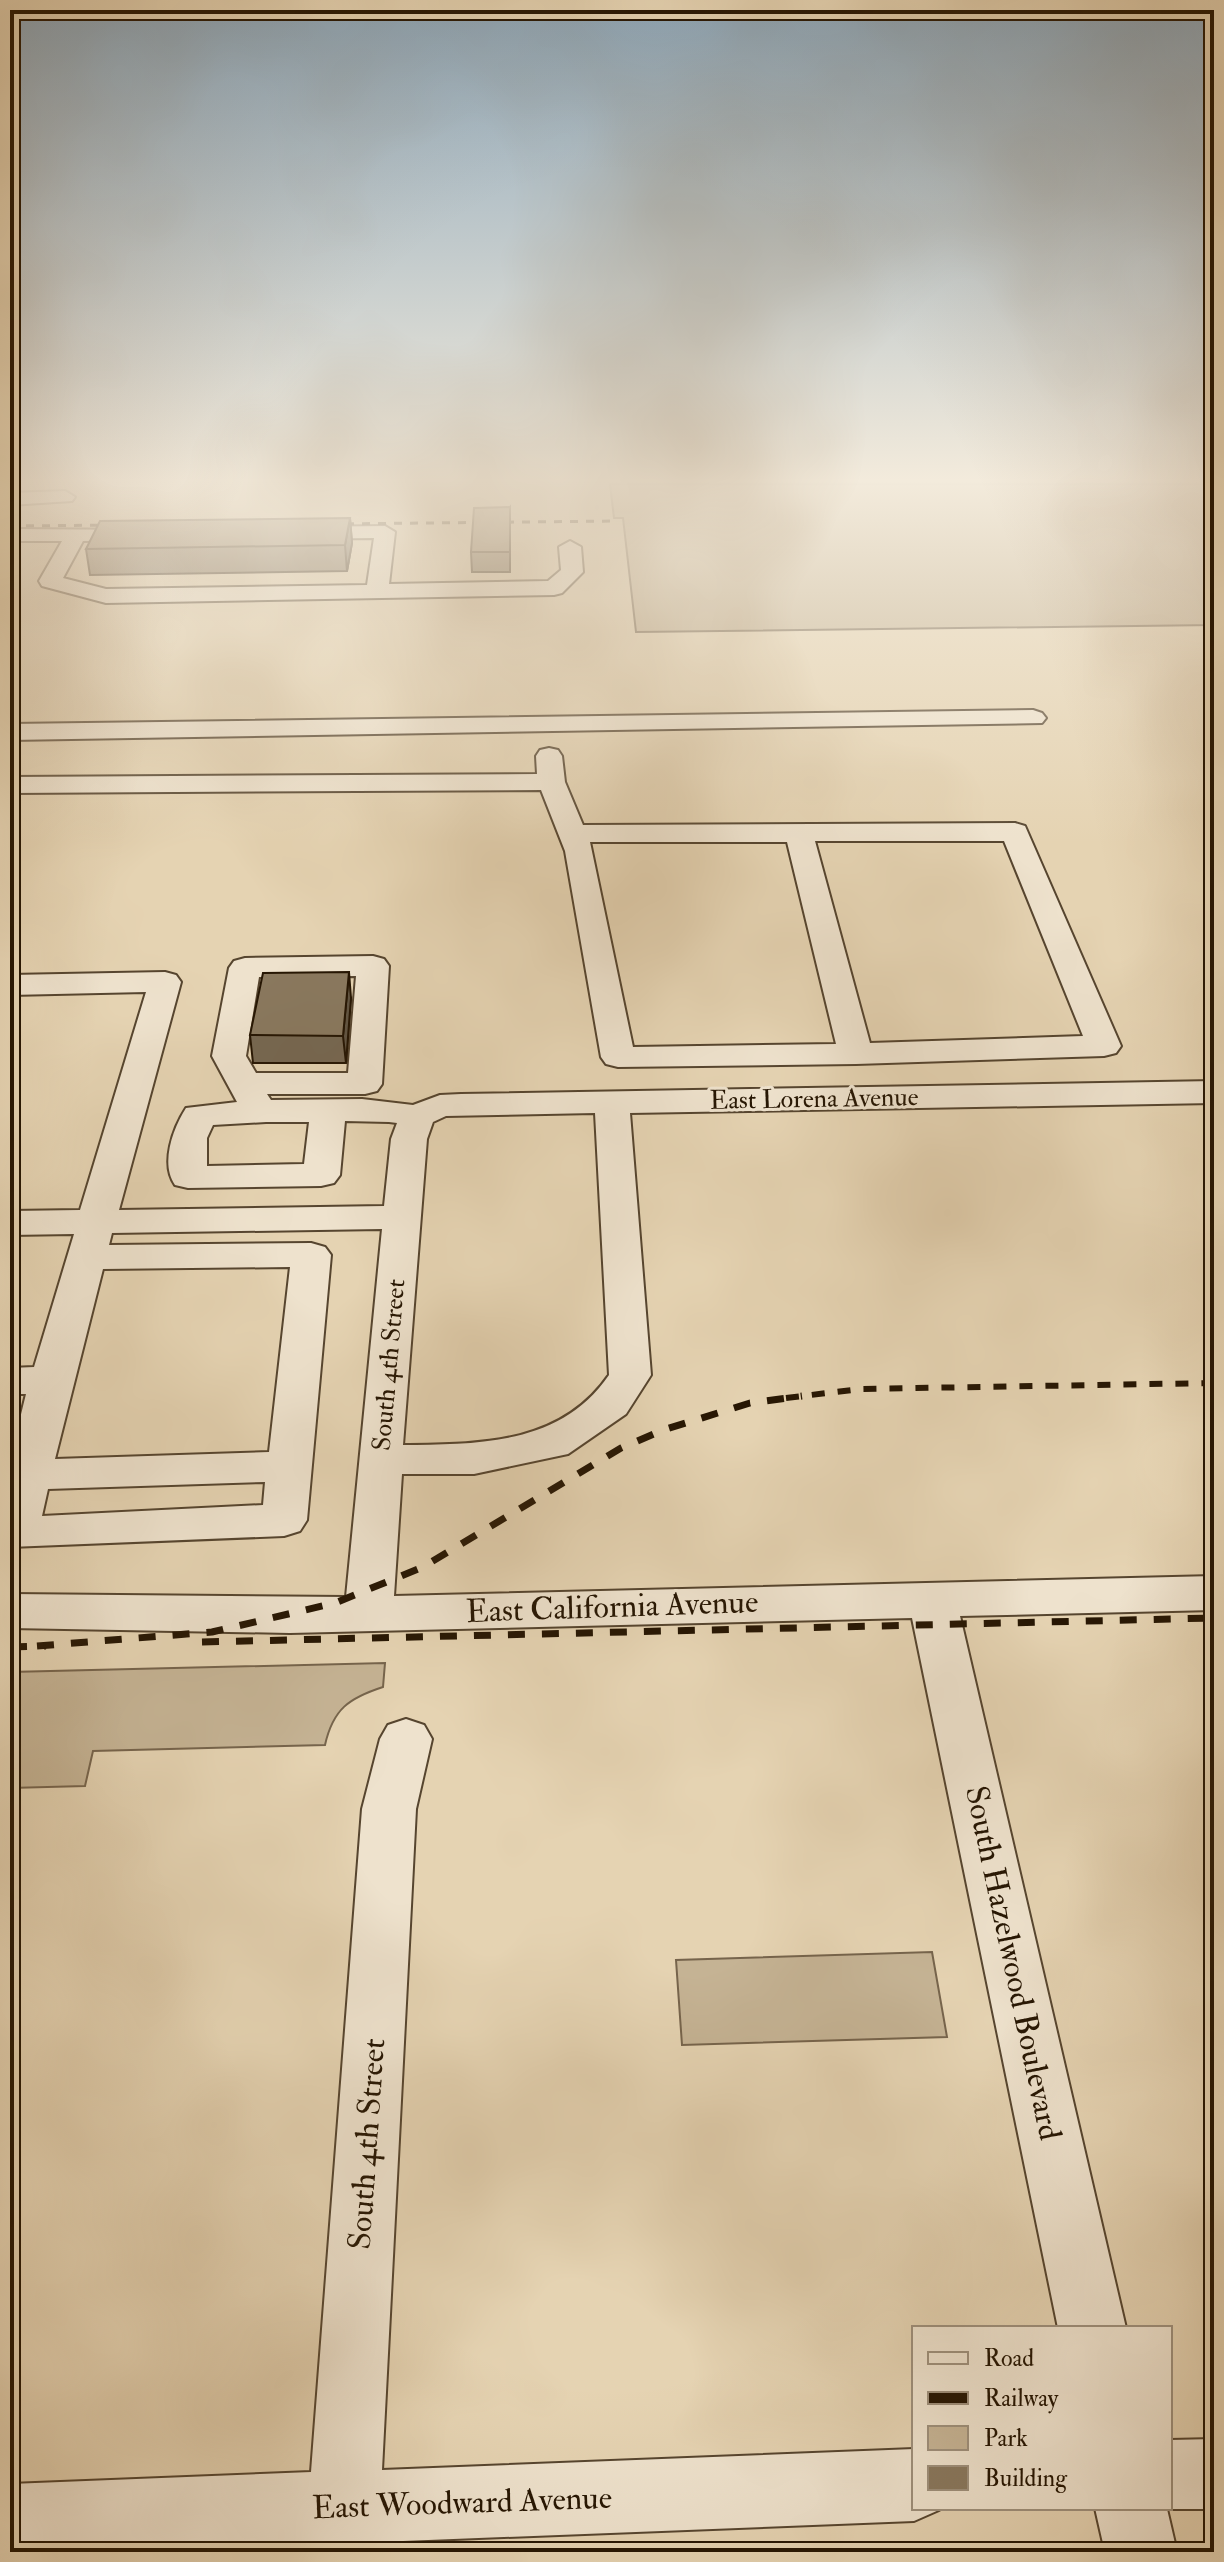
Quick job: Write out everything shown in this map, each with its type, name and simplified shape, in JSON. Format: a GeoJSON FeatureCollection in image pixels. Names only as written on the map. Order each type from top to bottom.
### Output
{"type":"FeatureCollection","features":[{"type":"Feature","properties":{"kind":"street"},"geometry":{"type":"LineString","coordinates":[[10,732],[1033,718]]}},
{"type":"Feature","properties":{"kind":"street"},"geometry":{"type":"LineString","coordinates":[[545,724],[551,782],[572,834],[579,851],[618,1057],[1104,1046],[1015,832],[572,834]]}},
{"type":"Feature","properties":{"kind":"street"},"geometry":{"type":"LineString","coordinates":[[10,785],[551,782]]}},
{"type":"Feature","properties":{"kind":"street"},"geometry":{"type":"LineString","coordinates":[[799,833],[856,1054]]}},
{"type":"Feature","properties":{"kind":"street"},"geometry":{"type":"LineString","coordinates":[[253,1098],[229,1056],[245,968],[373,966],[365,1084],[253,1098],[199,1116],[189,1138],[188,1177],[321,1175],[328,1110]]}},
{"type":"Feature","properties":{"kind":"street"},"geometry":{"type":"LineString","coordinates":[[10,985],[165,982],[91,1239],[30,1381],[28,1475],[15,1533],[284,1520],[311,1255],[91,1239],[10,1223]]}},
{"type":"Feature","properties":{"kind":"street","name":"East Lorena Avenue"},"geometry":{"type":"LineString","coordinates":[[417,1116],[425,1111],[451,1106],[1214,1092]]}},
{"type":"Feature","properties":{"kind":"street"},"geometry":{"type":"LineString","coordinates":[[253,1098],[328,1110],[388,1109],[417,1116]]}},
{"type":"Feature","properties":{"kind":"street"},"geometry":{"type":"LineString","coordinates":[[380,1460],[474,1459],[552,1444],[611,1404],[630,1375],[612,1103]]}},
{"type":"Feature","properties":{"kind":"street","name":"South 4th Street"},"geometry":{"type":"LineString","coordinates":[[365,1614],[372,1589],[380,1460],[409,1139],[417,1116]]}},
{"type":"Feature","properties":{"kind":"street"},"geometry":{"type":"LineString","coordinates":[[91,1239],[403,1217]]}},
{"type":"Feature","properties":{"kind":"street"},"geometry":{"type":"LineString","coordinates":[[28,1475],[289,1466]]}},
{"type":"Feature","properties":{"kind":"street","name":"East California Avenue"},"geometry":{"type":"LineString","coordinates":[[10,1611],[290,1616],[1214,1593]]}},
{"type":"Feature","properties":{"kind":"street","name":"South Hazelwood Boulevard"},"geometry":{"type":"LineString","coordinates":[[932,1598],[1092,2326]]}},
{"type":"Feature","properties":{"kind":"street","name":"South 4th Street"},"geometry":{"type":"LineString","coordinates":[[342,2530],[389,1809],[406,1739]]}},
{"type":"Feature","properties":{"kind":"street"},"geometry":{"type":"LineString","coordinates":[[1172,2475],[1214,2474]]}},
{"type":"Feature","properties":{"kind":"street","name":"East Woodward Avenue"},"geometry":{"type":"LineString","coordinates":[[10,2520],[342,2530],[912,2485]]}},
{"type":"Feature","properties":{"kind":"street"},"geometry":{"type":"LineString","coordinates":[[1131,2510],[1141,2552]]}},
{"type":"Feature","properties":{"kind":"green space"},"geometry":{"type":"Polygon","coordinates":[[[633,604],[1214,604],[1214,625],[636,632],[633,604]]]}},
{"type":"Feature","properties":{"kind":"green space"},"geometry":{"type":"Polygon","coordinates":[[[385,1663],[383,1687],[344,1707],[333,1722],[325,1745],[93,1751],[85,1786],[10,1788],[10,1672],[385,1663]]]}},
{"type":"Feature","properties":{"kind":"green space"},"geometry":{"type":"Polygon","coordinates":[[[932,1952],[947,2037],[682,2045],[676,1960],[932,1952]]]}},
{"type":"Feature","properties":{"kind":"building"},"geometry":{"type":"Polygon","coordinates":[[[349,972],[343,1036],[250,1035],[263,973],[349,972]]]}},
{"type":"Feature","properties":{"kind":"railway"},"geometry":{"type":"LineString","coordinates":[[798,1397],[860,1389],[1214,1383]]}},
{"type":"Feature","properties":{"kind":"railway"},"geometry":{"type":"LineString","coordinates":[[798,1397],[802,1396]]}},
{"type":"Feature","properties":{"kind":"railway"},"geometry":{"type":"LineString","coordinates":[[37,1646],[212,1632],[335,1603],[423,1567],[621,1448],[663,1430],[750,1403],[798,1397]]}},
{"type":"Feature","properties":{"kind":"railway"},"geometry":{"type":"LineString","coordinates":[[786,1398],[798,1397]]}},
{"type":"Feature","properties":{"kind":"railway"},"geometry":{"type":"LineString","coordinates":[[202,1642],[1214,1618]]}},
{"type":"Feature","properties":{"kind":"railway"},"geometry":{"type":"LineString","coordinates":[[10,1647],[46,1646]]}}]}
